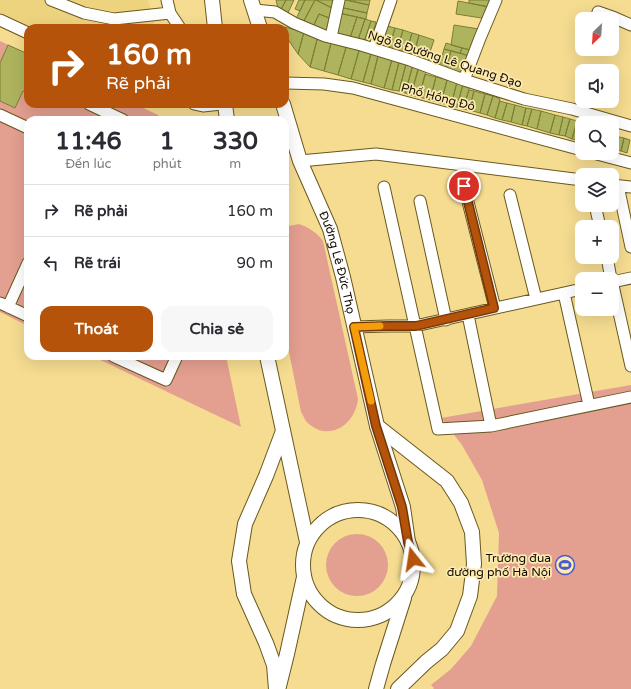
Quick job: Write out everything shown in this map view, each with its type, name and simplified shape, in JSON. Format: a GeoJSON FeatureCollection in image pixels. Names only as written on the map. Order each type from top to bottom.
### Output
{"type":"FeatureCollection","features":[{"type":"Feature","properties":{"kind":"main road"},"geometry":{"type":"LineString","coordinates":[[212,0],[215,24]]}},
{"type":"Feature","properties":{"kind":"main road"},"geometry":{"type":"LineString","coordinates":[[253,5],[259,24]]}},
{"type":"Feature","properties":{"kind":"main road","name":"Đường Lê Đức Thọ"},"geometry":{"type":"LineString","coordinates":[[289,124],[300,161],[330,229],[343,277],[376,426],[402,507],[408,542]]}},
{"type":"Feature","properties":{"kind":"main road"},"geometry":{"type":"LineString","coordinates":[[268,360],[307,542]]}},
{"type":"Feature","properties":{"kind":"main road"},"geometry":{"type":"LineString","coordinates":[[376,426],[447,481],[461,502],[472,532],[474,564],[470,596],[457,631],[442,649],[398,689]]}},
{"type":"Feature","properties":{"kind":"main road"},"geometry":{"type":"LineString","coordinates":[[277,689],[274,666],[266,643],[244,594],[239,561],[245,524],[266,476],[283,431]]}},
{"type":"Feature","properties":{"kind":"main road"},"geometry":{"type":"LineString","coordinates":[[277,689],[287,654],[304,577],[303,559],[307,542],[317,527],[332,516],[349,510],[367,510],[384,516],[398,527],[408,542],[413,559],[412,577],[376,689]]}},
{"type":"Feature","properties":{"kind":"main road"},"geometry":{"type":"LineString","coordinates":[[304,577],[311,594],[324,608],[340,617],[359,620],[377,617],[394,608],[406,594]]}},
{"type":"Feature","properties":{"kind":"street"},"geometry":{"type":"LineString","coordinates":[[52,0],[84,13],[114,19],[170,13]]}},
{"type":"Feature","properties":{"kind":"street"},"geometry":{"type":"LineString","coordinates":[[167,0],[170,13],[177,24]]}},
{"type":"Feature","properties":{"kind":"street"},"geometry":{"type":"LineString","coordinates":[[331,38],[339,0]]}},
{"type":"Feature","properties":{"kind":"street"},"geometry":{"type":"LineString","coordinates":[[374,49],[391,0]]}},
{"type":"Feature","properties":{"kind":"street"},"geometry":{"type":"LineString","coordinates":[[464,80],[496,0]]}},
{"type":"Feature","properties":{"kind":"street","name":"Ngõ 8 Đường Lê Quang Đạo"},"geometry":{"type":"LineString","coordinates":[[253,5],[275,12],[294,23],[331,38],[410,60],[464,80],[524,99],[572,109],[631,126]]}},
{"type":"Feature","properties":{"kind":"street"},"geometry":{"type":"LineString","coordinates":[[0,20],[24,31]]}},
{"type":"Feature","properties":{"kind":"street"},"geometry":{"type":"LineString","coordinates":[[619,20],[631,25]]}},
{"type":"Feature","properties":{"kind":"street","name":"Phố Hồng Đô"},"geometry":{"type":"LineString","coordinates":[[289,83],[324,84],[353,88],[575,148]]}},
{"type":"Feature","properties":{"kind":"street"},"geometry":{"type":"LineString","coordinates":[[97,108],[114,116]]}},
{"type":"Feature","properties":{"kind":"street"},"geometry":{"type":"LineString","coordinates":[[0,115],[24,126]]}},
{"type":"Feature","properties":{"kind":"street"},"geometry":{"type":"LineString","coordinates":[[300,161],[376,154],[575,179]]}},
{"type":"Feature","properties":{"kind":"street"},"geometry":{"type":"LineString","coordinates":[[619,160],[631,163]]}},
{"type":"Feature","properties":{"kind":"street"},"geometry":{"type":"LineString","coordinates":[[464,186],[494,308]]}},
{"type":"Feature","properties":{"kind":"street"},"geometry":{"type":"LineString","coordinates":[[619,186],[631,187]]}},
{"type":"Feature","properties":{"kind":"street"},"geometry":{"type":"LineString","coordinates":[[384,187],[438,429],[491,426],[631,397]]}},
{"type":"Feature","properties":{"kind":"street"},"geometry":{"type":"LineString","coordinates":[[510,195],[536,299]]}},
{"type":"Feature","properties":{"kind":"street"},"geometry":{"type":"LineString","coordinates":[[619,200],[631,247]]}},
{"type":"Feature","properties":{"kind":"street"},"geometry":{"type":"LineString","coordinates":[[420,201],[446,320]]}},
{"type":"Feature","properties":{"kind":"street"},"geometry":{"type":"LineString","coordinates":[[24,269],[4,305],[24,314]]}},
{"type":"Feature","properties":{"kind":"street"},"geometry":{"type":"LineString","coordinates":[[619,280],[631,278]]}},
{"type":"Feature","properties":{"kind":"street"},"geometry":{"type":"LineString","coordinates":[[354,327],[416,326],[575,291]]}},
{"type":"Feature","properties":{"kind":"street"},"geometry":{"type":"LineString","coordinates":[[564,293],[589,406]]}},
{"type":"Feature","properties":{"kind":"street"},"geometry":{"type":"LineString","coordinates":[[619,312],[631,366]]}},
{"type":"Feature","properties":{"kind":"street"},"geometry":{"type":"LineString","coordinates":[[468,314],[491,426]]}},
{"type":"Feature","properties":{"kind":"street"},"geometry":{"type":"LineString","coordinates":[[130,360],[166,380],[175,360]]}},
{"type":"Feature","properties":{"kind":"shaded area"},"geometry":{"type":"Polygon","coordinates":[[[0,0],[148,0],[154,24],[24,24],[0,12],[0,0]]]}},
{"type":"Feature","properties":{"kind":"shaded area"},"geometry":{"type":"Polygon","coordinates":[[[0,41],[24,52],[24,108],[143,108],[159,116],[24,116],[24,324],[0,312],[0,41]]]}},
{"type":"Feature","properties":{"kind":"shaded area"},"geometry":{"type":"Polygon","coordinates":[[[299,224],[306,227],[318,235],[323,241],[358,399],[357,406],[350,419],[340,428],[333,430],[319,430],[313,427],[306,421],[301,412],[289,352],[289,226],[299,224]]]}},
{"type":"Feature","properties":{"kind":"shaded area"},"geometry":{"type":"Polygon","coordinates":[[[100,360],[227,360],[241,427],[100,360]]]}},
{"type":"Feature","properties":{"kind":"shaded area","name":"Trường đua đường phố Hà Nội"},"geometry":{"type":"Polygon","coordinates":[[[631,385],[631,689],[433,689],[434,688],[431,685],[451,669],[471,646],[497,596],[499,533],[482,480],[462,445],[441,418],[631,385]]]}},
{"type":"Feature","properties":{"kind":"shaded area"},"geometry":{"type":"Polygon","coordinates":[[[357,534],[369,537],[379,543],[385,553],[388,565],[385,577],[379,587],[369,593],[357,596],[345,593],[335,587],[329,577],[326,565],[329,553],[335,543],[345,537],[357,534]]]}},
{"type":"Feature","properties":{"kind":"building"},"geometry":{"type":"Polygon","coordinates":[[[276,0],[286,0],[279,13],[276,0]]]}},
{"type":"Feature","properties":{"kind":"building"},"geometry":{"type":"Polygon","coordinates":[[[286,0],[294,0],[286,17],[279,13],[286,0]]]}},
{"type":"Feature","properties":{"kind":"building"},"geometry":{"type":"Polygon","coordinates":[[[299,0],[305,0],[300,11],[295,9],[299,0]]]}},
{"type":"Feature","properties":{"kind":"building"},"geometry":{"type":"Polygon","coordinates":[[[305,0],[315,0],[302,25],[295,21],[305,0]]]}},
{"type":"Feature","properties":{"kind":"building"},"geometry":{"type":"Polygon","coordinates":[[[315,0],[334,9],[332,19],[319,14],[312,29],[302,24],[315,0]]]}},
{"type":"Feature","properties":{"kind":"building"},"geometry":{"type":"Polygon","coordinates":[[[316,0],[332,0],[336,2],[334,9],[316,0]]]}},
{"type":"Feature","properties":{"kind":"building"},"geometry":{"type":"Polygon","coordinates":[[[341,0],[369,5],[367,13],[339,7],[341,0]]]}},
{"type":"Feature","properties":{"kind":"building"},"geometry":{"type":"Polygon","coordinates":[[[346,0],[370,0],[369,5],[346,0]]]}},
{"type":"Feature","properties":{"kind":"building"},"geometry":{"type":"Polygon","coordinates":[[[469,0],[493,0],[492,8],[469,3],[469,0]]]}},
{"type":"Feature","properties":{"kind":"building"},"geometry":{"type":"Polygon","coordinates":[[[458,1],[490,7],[488,19],[456,14],[458,1]]]}},
{"type":"Feature","properties":{"kind":"building"},"geometry":{"type":"Polygon","coordinates":[[[339,7],[367,13],[366,19],[338,13],[339,7]]]}},
{"type":"Feature","properties":{"kind":"building"},"geometry":{"type":"Polygon","coordinates":[[[340,13],[357,17],[349,41],[332,35],[340,13]]]}},
{"type":"Feature","properties":{"kind":"building"},"geometry":{"type":"Polygon","coordinates":[[[319,14],[332,19],[329,36],[312,29],[319,14]]]}},
{"type":"Feature","properties":{"kind":"building"},"geometry":{"type":"Polygon","coordinates":[[[357,17],[365,19],[357,43],[349,41],[357,17]]]}},
{"type":"Feature","properties":{"kind":"building"},"geometry":{"type":"Polygon","coordinates":[[[365,19],[371,21],[363,45],[357,43],[365,19]]]}},
{"type":"Feature","properties":{"kind":"building"},"geometry":{"type":"Polygon","coordinates":[[[371,21],[376,22],[369,46],[363,45],[371,21]]]}},
{"type":"Feature","properties":{"kind":"building"},"geometry":{"type":"Polygon","coordinates":[[[384,25],[395,28],[388,52],[376,49],[384,25]]]}},
{"type":"Feature","properties":{"kind":"building"},"geometry":{"type":"Polygon","coordinates":[[[454,25],[479,29],[474,51],[451,45],[454,25]]]}},
{"type":"Feature","properties":{"kind":"building"},"geometry":{"type":"Polygon","coordinates":[[[289,28],[304,32],[298,54],[289,41],[289,28]]]}},
{"type":"Feature","properties":{"kind":"building"},"geometry":{"type":"Polygon","coordinates":[[[395,28],[403,30],[396,54],[388,52],[395,28]]]}},
{"type":"Feature","properties":{"kind":"building"},"geometry":{"type":"Polygon","coordinates":[[[403,30],[412,33],[405,57],[396,54],[403,30]]]}},
{"type":"Feature","properties":{"kind":"building"},"geometry":{"type":"Polygon","coordinates":[[[304,32],[318,36],[310,67],[298,54],[304,32]]]}},
{"type":"Feature","properties":{"kind":"building"},"geometry":{"type":"Polygon","coordinates":[[[412,33],[419,35],[412,59],[405,57],[412,33]]]}},
{"type":"Feature","properties":{"kind":"building"},"geometry":{"type":"Polygon","coordinates":[[[419,35],[434,40],[430,52],[416,48],[419,35]]]}},
{"type":"Feature","properties":{"kind":"building"},"geometry":{"type":"Polygon","coordinates":[[[318,36],[332,39],[324,71],[310,67],[318,36]]]}},
{"type":"Feature","properties":{"kind":"building"},"geometry":{"type":"Polygon","coordinates":[[[332,39],[347,44],[338,75],[324,71],[332,39]]]}},
{"type":"Feature","properties":{"kind":"building"},"geometry":{"type":"Polygon","coordinates":[[[446,43],[462,48],[460,53],[444,49],[446,43]]]}},
{"type":"Feature","properties":{"kind":"building"},"geometry":{"type":"Polygon","coordinates":[[[347,44],[360,47],[351,79],[338,75],[347,44]]]}},
{"type":"Feature","properties":{"kind":"building"},"geometry":{"type":"Polygon","coordinates":[[[8,45],[24,52],[24,91],[15,108],[0,101],[0,63],[8,45]]]}},
{"type":"Feature","properties":{"kind":"building"},"geometry":{"type":"Polygon","coordinates":[[[360,47],[372,50],[363,82],[351,79],[360,47]]]}},
{"type":"Feature","properties":{"kind":"building"},"geometry":{"type":"Polygon","coordinates":[[[416,48],[430,52],[427,64],[412,59],[416,48]]]}},
{"type":"Feature","properties":{"kind":"building"},"geometry":{"type":"Polygon","coordinates":[[[462,48],[474,51],[472,57],[460,53],[462,48]]]}},
{"type":"Feature","properties":{"kind":"building"},"geometry":{"type":"Polygon","coordinates":[[[444,49],[451,51],[445,72],[438,70],[444,49]]]}},
{"type":"Feature","properties":{"kind":"building"},"geometry":{"type":"Polygon","coordinates":[[[372,50],[379,52],[371,84],[363,82],[372,50]]]}},
{"type":"Feature","properties":{"kind":"building"},"geometry":{"type":"Polygon","coordinates":[[[451,51],[470,56],[464,78],[445,72],[451,51]]]}},
{"type":"Feature","properties":{"kind":"building"},"geometry":{"type":"Polygon","coordinates":[[[379,52],[393,56],[384,88],[371,84],[379,52]]]}},
{"type":"Feature","properties":{"kind":"building"},"geometry":{"type":"Polygon","coordinates":[[[430,52],[436,54],[433,65],[427,64],[430,52]]]}},
{"type":"Feature","properties":{"kind":"building"},"geometry":{"type":"Polygon","coordinates":[[[436,54],[442,55],[439,67],[433,65],[436,54]]]}},
{"type":"Feature","properties":{"kind":"building"},"geometry":{"type":"Polygon","coordinates":[[[393,56],[400,58],[392,90],[384,88],[393,56]]]}},
{"type":"Feature","properties":{"kind":"building"},"geometry":{"type":"Polygon","coordinates":[[[400,58],[407,60],[399,91],[392,90],[400,58]]]}},
{"type":"Feature","properties":{"kind":"building"},"geometry":{"type":"Polygon","coordinates":[[[407,60],[414,62],[405,93],[399,91],[407,60]]]}},
{"type":"Feature","properties":{"kind":"building"},"geometry":{"type":"Polygon","coordinates":[[[413,64],[419,65],[411,95],[405,93],[413,64]]]}},
{"type":"Feature","properties":{"kind":"building"},"geometry":{"type":"Polygon","coordinates":[[[419,67],[427,69],[419,97],[411,95],[419,67]]]}},
{"type":"Feature","properties":{"kind":"building"},"geometry":{"type":"Polygon","coordinates":[[[425,74],[436,77],[430,100],[419,97],[425,74]]]}},
{"type":"Feature","properties":{"kind":"building"},"geometry":{"type":"Polygon","coordinates":[[[436,77],[447,80],[441,103],[430,100],[436,77]]]}},
{"type":"Feature","properties":{"kind":"building"},"geometry":{"type":"Polygon","coordinates":[[[447,80],[457,82],[451,106],[441,103],[447,80]]]}},
{"type":"Feature","properties":{"kind":"building"},"geometry":{"type":"Polygon","coordinates":[[[457,82],[463,84],[457,107],[451,106],[457,82]]]}},
{"type":"Feature","properties":{"kind":"building"},"geometry":{"type":"Polygon","coordinates":[[[463,84],[470,86],[463,109],[457,107],[463,84]]]}},
{"type":"Feature","properties":{"kind":"building"},"geometry":{"type":"Polygon","coordinates":[[[469,90],[474,91],[469,110],[463,109],[469,90]]]}},
{"type":"Feature","properties":{"kind":"building"},"geometry":{"type":"Polygon","coordinates":[[[474,91],[485,94],[480,113],[469,110],[474,91]]]}},
{"type":"Feature","properties":{"kind":"building"},"geometry":{"type":"Polygon","coordinates":[[[485,94],[493,96],[487,115],[480,113],[485,94]]]}},
{"type":"Feature","properties":{"kind":"building"},"geometry":{"type":"Polygon","coordinates":[[[493,96],[500,99],[495,118],[487,115],[493,96]]]}},
{"type":"Feature","properties":{"kind":"building"},"geometry":{"type":"Polygon","coordinates":[[[500,101],[507,103],[502,120],[495,118],[500,101]]]}},
{"type":"Feature","properties":{"kind":"building"},"geometry":{"type":"Polygon","coordinates":[[[507,103],[515,105],[511,122],[502,120],[507,103]]]}},
{"type":"Feature","properties":{"kind":"building"},"geometry":{"type":"Polygon","coordinates":[[[515,105],[526,108],[522,125],[511,122],[515,105]]]}},
{"type":"Feature","properties":{"kind":"building"},"geometry":{"type":"Polygon","coordinates":[[[526,108],[532,109],[527,126],[522,125],[526,108]]]}},
{"type":"Feature","properties":{"kind":"building"},"geometry":{"type":"Polygon","coordinates":[[[532,109],[541,111],[537,129],[527,126],[532,109]]]}},
{"type":"Feature","properties":{"kind":"building"},"geometry":{"type":"Polygon","coordinates":[[[541,111],[555,115],[550,133],[537,129],[541,111]]]}},
{"type":"Feature","properties":{"kind":"building"},"geometry":{"type":"Polygon","coordinates":[[[555,115],[563,117],[559,135],[550,133],[555,115]]]}},
{"type":"Feature","properties":{"kind":"building"},"geometry":{"type":"Polygon","coordinates":[[[563,117],[570,119],[565,136],[559,135],[563,117]]]}},
{"type":"Feature","properties":{"kind":"building"},"geometry":{"type":"Polygon","coordinates":[[[570,119],[575,120],[575,128],[572,139],[565,136],[570,119]]]}},
{"type":"Feature","properties":{"kind":"building"},"geometry":{"type":"Polygon","coordinates":[[[575,128],[575,140],[572,139],[575,128]]]}},
{"type":"Feature","properties":{"kind":"building"},"geometry":{"type":"Polygon","coordinates":[[[619,137],[624,138],[621,151],[619,151],[619,137]]]}},
{"type":"Feature","properties":{"kind":"building"},"geometry":{"type":"Polygon","coordinates":[[[624,138],[630,140],[627,153],[621,151],[624,138]]]}},
{"type":"Feature","properties":{"kind":"slow traffic"},"geometry":{"type":"LineString","coordinates":[[371,401],[354,327],[380,326]]}},
{"type":"Feature","properties":{"kind":"place","name":"Trường đua đường phố Hà Nội"},"geometry":{"type":"Point","coordinates":[565,565]}},
{"type":"Feature","properties":{"kind":"route"},"geometry":{"type":"LineString","coordinates":[[413,559],[408,542],[402,507],[376,426],[354,327],[416,326],[494,308],[464,186]]}}]}
